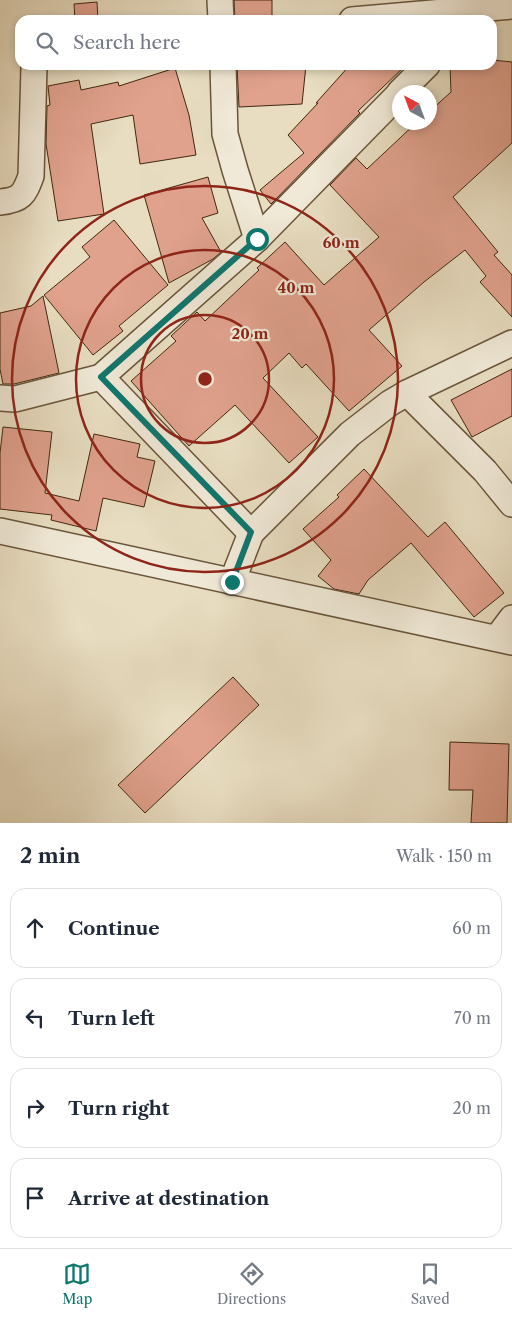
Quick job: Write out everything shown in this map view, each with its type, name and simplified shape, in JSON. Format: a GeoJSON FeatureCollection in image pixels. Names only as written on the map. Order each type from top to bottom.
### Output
{"type":"FeatureCollection","features":[{"type":"Feature","properties":{"kind":"street"},"geometry":{"type":"LineString","coordinates":[[220,0],[221,15]]}},
{"type":"Feature","properties":{"kind":"street"},"geometry":{"type":"LineString","coordinates":[[415,15],[512,6]]}},
{"type":"Feature","properties":{"kind":"street"},"geometry":{"type":"LineString","coordinates":[[0,202],[15,200],[25,192],[31,176],[34,70]]}},
{"type":"Feature","properties":{"kind":"street"},"geometry":{"type":"LineString","coordinates":[[223,70],[225,134],[257,239]]}},
{"type":"Feature","properties":{"kind":"street"},"geometry":{"type":"LineString","coordinates":[[408,85],[422,70]]}},
{"type":"Feature","properties":{"kind":"street"},"geometry":{"type":"LineString","coordinates":[[0,398],[15,399],[101,377],[257,239],[392,101]]}},
{"type":"Feature","properties":{"kind":"street"},"geometry":{"type":"LineString","coordinates":[[232,582],[251,532],[350,434],[390,403],[407,393],[512,343]]}},
{"type":"Feature","properties":{"kind":"street"},"geometry":{"type":"LineString","coordinates":[[101,377],[251,532]]}},
{"type":"Feature","properties":{"kind":"street"},"geometry":{"type":"LineString","coordinates":[[407,393],[485,471],[512,504]]}},
{"type":"Feature","properties":{"kind":"street"},"geometry":{"type":"LineString","coordinates":[[0,531],[504,640],[512,618]]}},
{"type":"Feature","properties":{"kind":"building"},"geometry":{"type":"Polygon","coordinates":[[[234,0],[272,0],[272,15],[235,15],[234,0]]]}},
{"type":"Feature","properties":{"kind":"building"},"geometry":{"type":"Polygon","coordinates":[[[97,2],[98,15],[75,15],[74,4],[97,2]]]}},
{"type":"Feature","properties":{"kind":"building"},"geometry":{"type":"Polygon","coordinates":[[[497,60],[512,62],[512,143],[453,197],[498,252],[494,255],[512,275],[512,317],[480,282],[486,276],[465,250],[424,282],[369,330],[402,366],[349,411],[306,364],[302,368],[289,353],[263,378],[318,437],[289,463],[235,405],[189,446],[131,381],[176,341],[171,336],[197,312],[205,321],[259,270],[257,268],[285,242],[324,285],[379,237],[330,185],[356,158],[367,169],[408,130],[437,130],[437,105],[451,92],[450,70],[497,70],[497,60]]]}},
{"type":"Feature","properties":{"kind":"building"},"geometry":{"type":"Polygon","coordinates":[[[169,70],[176,70],[189,115],[196,155],[140,164],[133,115],[91,124],[104,214],[58,221],[46,144],[47,106],[50,105],[48,86],[79,80],[81,90],[118,82],[119,86],[169,70]]]}},
{"type":"Feature","properties":{"kind":"building"},"geometry":{"type":"Polygon","coordinates":[[[237,70],[305,70],[302,104],[239,107],[237,70]]]}},
{"type":"Feature","properties":{"kind":"building"},"geometry":{"type":"Polygon","coordinates":[[[346,70],[401,70],[358,111],[360,113],[271,204],[260,190],[304,153],[288,135],[318,103],[316,103],[346,70]]]}},
{"type":"Feature","properties":{"kind":"building"},"geometry":{"type":"Polygon","coordinates":[[[208,177],[218,213],[202,218],[221,252],[213,259],[169,283],[144,195],[208,177]]]}},
{"type":"Feature","properties":{"kind":"building"},"geometry":{"type":"Polygon","coordinates":[[[114,220],[168,285],[119,326],[123,331],[93,355],[44,295],[90,257],[82,247],[114,220]]]}},
{"type":"Feature","properties":{"kind":"building"},"geometry":{"type":"Polygon","coordinates":[[[43,296],[59,373],[14,384],[3,384],[0,369],[0,313],[31,306],[43,296]]]}},
{"type":"Feature","properties":{"kind":"building"},"geometry":{"type":"Polygon","coordinates":[[[512,369],[512,416],[472,437],[451,400],[512,369]]]}},
{"type":"Feature","properties":{"kind":"building"},"geometry":{"type":"Polygon","coordinates":[[[3,427],[52,432],[45,493],[79,501],[94,434],[140,444],[137,457],[155,461],[144,507],[103,498],[96,531],[51,520],[52,515],[0,509],[0,453],[3,427]]]}},
{"type":"Feature","properties":{"kind":"building"},"geometry":{"type":"Polygon","coordinates":[[[364,469],[428,537],[445,522],[504,593],[474,617],[411,543],[368,580],[359,594],[334,589],[318,576],[331,560],[303,529],[339,497],[337,495],[364,469]]]}},
{"type":"Feature","properties":{"kind":"building"},"geometry":{"type":"Polygon","coordinates":[[[233,677],[259,705],[145,813],[118,785],[233,677]]]}},
{"type":"Feature","properties":{"kind":"building"},"geometry":{"type":"Polygon","coordinates":[[[450,742],[509,744],[507,823],[471,823],[473,790],[449,790],[450,742]]]}},
{"type":"Feature","properties":{"kind":"route"},"geometry":{"type":"LineString","coordinates":[[232,582],[251,532],[101,377],[257,239]]}}]}
